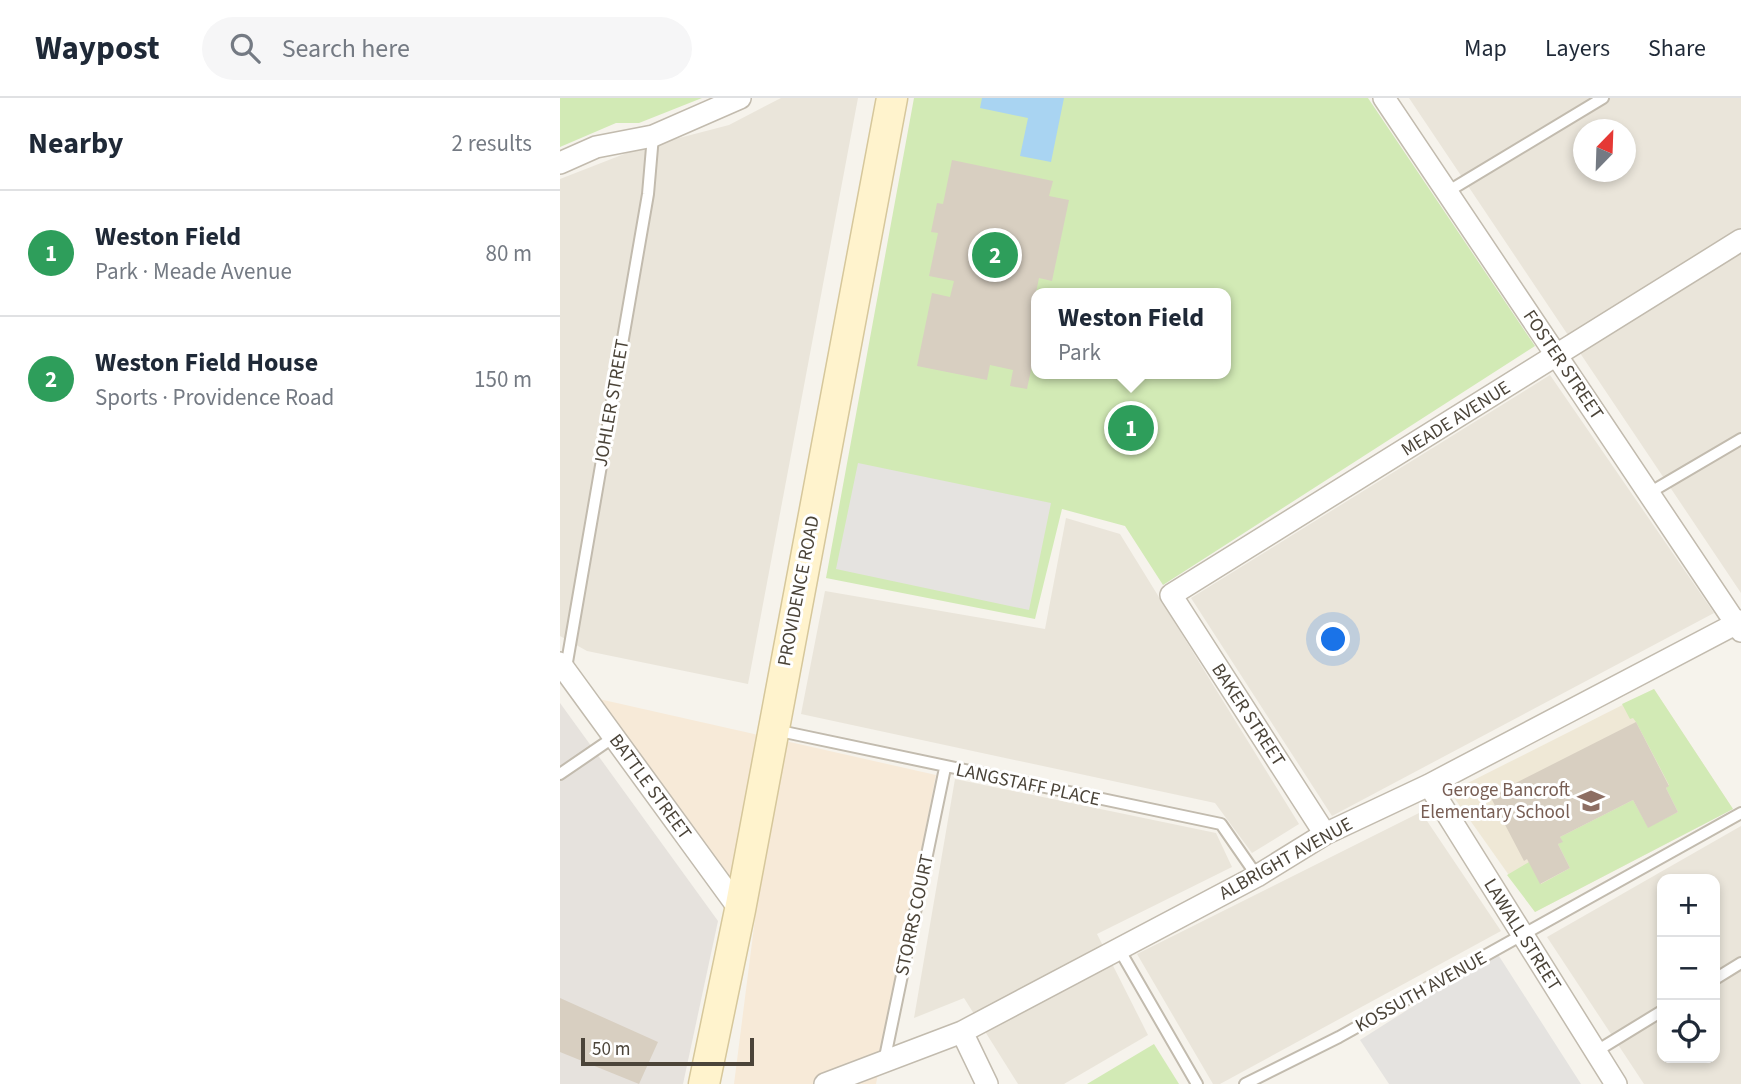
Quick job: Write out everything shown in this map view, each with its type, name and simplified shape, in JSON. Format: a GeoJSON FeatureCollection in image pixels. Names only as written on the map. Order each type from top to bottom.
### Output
{"type":"FeatureCollection","features":[{"type":"Feature","properties":{"kind":"main road","name":"PROVIDENCE ROAD"},"geometry":{"type":"LineString","coordinates":[[704,1084],[740,909],[892,98]]}},
{"type":"Feature","properties":{"kind":"street"},"geometry":{"type":"LineString","coordinates":[[560,163],[596,147],[653,136],[740,98]]}},
{"type":"Feature","properties":{"kind":"street","name":"FOSTER STREET"},"geometry":{"type":"LineString","coordinates":[[1384,98],[1739,625]]}},
{"type":"Feature","properties":{"kind":"street","name":"MEADE AVENUE"},"geometry":{"type":"LineString","coordinates":[[1171,595],[1741,240]]}},
{"type":"Feature","properties":{"kind":"street","name":"BAKER STREET"},"geometry":{"type":"LineString","coordinates":[[1171,595],[1325,834]]}},
{"type":"Feature","properties":{"kind":"street","name":"ALBRIGHT AVENUE"},"geometry":{"type":"LineString","coordinates":[[825,1084],[962,1032],[1257,876],[1325,834],[1429,785],[1739,625]]}},
{"type":"Feature","properties":{"kind":"street","name":"BATTLE STREET"},"geometry":{"type":"LineString","coordinates":[[563,667],[740,909]]}},
{"type":"Feature","properties":{"kind":"street","name":"LAWALL STREET"},"geometry":{"type":"LineString","coordinates":[[1429,785],[1616,1084]]}},
{"type":"Feature","properties":{"kind":"street"},"geometry":{"type":"LineString","coordinates":[[962,1032],[987,1084]]}},
{"type":"Feature","properties":{"kind":"lane"},"geometry":{"type":"LineString","coordinates":[[1447,192],[1603,98]]}},
{"type":"Feature","properties":{"kind":"lane","name":"JOHLER STREET"},"geometry":{"type":"LineString","coordinates":[[563,667],[648,194],[653,136]]}},
{"type":"Feature","properties":{"kind":"lane"},"geometry":{"type":"LineString","coordinates":[[1648,493],[1741,439]]}},
{"type":"Feature","properties":{"kind":"lane","name":"LANGSTAFF PLACE"},"geometry":{"type":"LineString","coordinates":[[774,730],[1221,824],[1257,876]]}},
{"type":"Feature","properties":{"kind":"lane"},"geometry":{"type":"LineString","coordinates":[[560,774],[614,737]]}},
{"type":"Feature","properties":{"kind":"lane","name":"STORRS COURT"},"geometry":{"type":"LineString","coordinates":[[884,1062],[946,768]]}},
{"type":"Feature","properties":{"kind":"lane","name":"KOSSUTH AVENUE"},"geometry":{"type":"LineString","coordinates":[[1245,1084],[1339,1037],[1741,813]]}},
{"type":"Feature","properties":{"kind":"lane"},"geometry":{"type":"LineString","coordinates":[[1119,949],[1196,1084]]}},
{"type":"Feature","properties":{"kind":"lane"},"geometry":{"type":"LineString","coordinates":[[1720,976],[1741,963]]}},
{"type":"Feature","properties":{"kind":"lane"},"geometry":{"type":"LineString","coordinates":[[1595,1052],[1657,1014]]}},
{"type":"Feature","properties":{"kind":"shaded area"},"geometry":{"type":"Polygon","coordinates":[[[781,98],[858,98],[748,684],[587,651],[560,636],[560,179],[637,149],[729,125],[781,98]]]}},
{"type":"Feature","properties":{"kind":"shaded area"},"geometry":{"type":"Polygon","coordinates":[[[1409,98],[1741,98],[1741,593],[1409,98]]]}},
{"type":"Feature","properties":{"kind":"shaded area"},"geometry":{"type":"Polygon","coordinates":[[[1550,375],[1714,613],[1332,816],[1191,598],[1550,375]]]}},
{"type":"Feature","properties":{"kind":"shaded area"},"geometry":{"type":"Polygon","coordinates":[[[858,463],[1051,503],[1029,610],[836,569],[858,463]]]}},
{"type":"Feature","properties":{"kind":"shaded area"},"geometry":{"type":"Polygon","coordinates":[[[1066,518],[1120,534],[1299,824],[1252,853],[1215,803],[801,714],[825,591],[1045,629],[1066,518]]]}},
{"type":"Feature","properties":{"kind":"shaded area","name":"Geroge Bancroft Elementary School"},"geometry":{"type":"Polygon","coordinates":[[[1654,689],[1733,809],[1535,912],[1450,792],[1654,689]]]}},
{"type":"Feature","properties":{"kind":"shaded area"},"geometry":{"type":"Polygon","coordinates":[[[599,699],[936,775],[876,1084],[734,1084],[755,919],[599,699]]]}},
{"type":"Feature","properties":{"kind":"shaded area"},"geometry":{"type":"Polygon","coordinates":[[[560,703],[718,921],[683,1084],[560,1084],[560,703]]]}},
{"type":"Feature","properties":{"kind":"shaded area"},"geometry":{"type":"Polygon","coordinates":[[[955,779],[1216,833],[1232,867],[1097,934],[1148,1035],[1064,1084],[1018,1084],[964,998],[914,1018],[955,779]]]}},
{"type":"Feature","properties":{"kind":"shaded area"},"geometry":{"type":"Polygon","coordinates":[[[1421,812],[1501,931],[1220,1084],[1213,1084],[1137,954],[1421,812]]]}},
{"type":"Feature","properties":{"kind":"shaded area"},"geometry":{"type":"Polygon","coordinates":[[[1741,826],[1741,1084],[1644,1084],[1547,937],[1657,874],[1657,1063],[1720,1063],[1720,874],[1657,874],[1741,826]]]}},
{"type":"Feature","properties":{"kind":"shaded area"},"geometry":{"type":"Polygon","coordinates":[[[1497,953],[1581,1084],[1389,1084],[1360,1040],[1497,953]]]}},
{"type":"Feature","properties":{"kind":"green space"},"geometry":{"type":"Polygon","coordinates":[[[560,98],[702,98],[639,123],[616,123],[560,147],[560,98]]]}},
{"type":"Feature","properties":{"kind":"green space"},"geometry":{"type":"Polygon","coordinates":[[[914,98],[1368,98],[1535,346],[1163,585],[1125,526],[1062,509],[1035,619],[826,578],[914,98]]]}},
{"type":"Feature","properties":{"kind":"green space"},"geometry":{"type":"Polygon","coordinates":[[[1654,689],[1733,809],[1535,912],[1507,875],[1529,862],[1541,884],[1570,868],[1558,844],[1562,842],[1560,837],[1633,800],[1648,827],[1678,812],[1666,788],[1669,785],[1636,722],[1633,718],[1630,719],[1622,704],[1654,689]]]}},
{"type":"Feature","properties":{"kind":"green space"},"geometry":{"type":"Polygon","coordinates":[[[1154,1044],[1179,1084],[1087,1084],[1154,1044]]]}},
{"type":"Feature","properties":{"kind":"water"},"geometry":{"type":"Polygon","coordinates":[[[982,98],[1064,98],[1051,162],[1020,156],[1028,118],[980,108],[982,98]]]}},
{"type":"Feature","properties":{"kind":"building"},"geometry":{"type":"Polygon","coordinates":[[[952,160],[1053,181],[1049,196],[1069,200],[1052,281],[1039,278],[1037,288],[1031,288],[1031,370],[1027,389],[1010,386],[1013,370],[990,365],[987,380],[917,366],[932,293],[950,297],[954,281],[929,276],[938,233],[931,232],[937,203],[943,204],[952,160]]]}},
{"type":"Feature","properties":{"kind":"building"},"geometry":{"type":"Polygon","coordinates":[[[1636,722],[1669,786],[1666,788],[1678,812],[1648,828],[1633,800],[1560,837],[1563,842],[1558,844],[1570,868],[1540,884],[1527,859],[1524,861],[1490,796],[1636,722]]]}},
{"type":"Feature","properties":{"kind":"building"},"geometry":{"type":"Polygon","coordinates":[[[560,998],[658,1042],[639,1084],[560,1052],[560,998]]]}},
{"type":"Feature","properties":{"kind":"place","name":"Weston Field House"},"geometry":{"type":"Point","coordinates":[995,255]}},
{"type":"Feature","properties":{"kind":"place","name":"Weston Field"},"geometry":{"type":"Point","coordinates":[1131,428]}},
{"type":"Feature","properties":{"kind":"place","name":"Geroge Bancroft Elementary School"},"geometry":{"type":"Point","coordinates":[1591,801]}}]}
